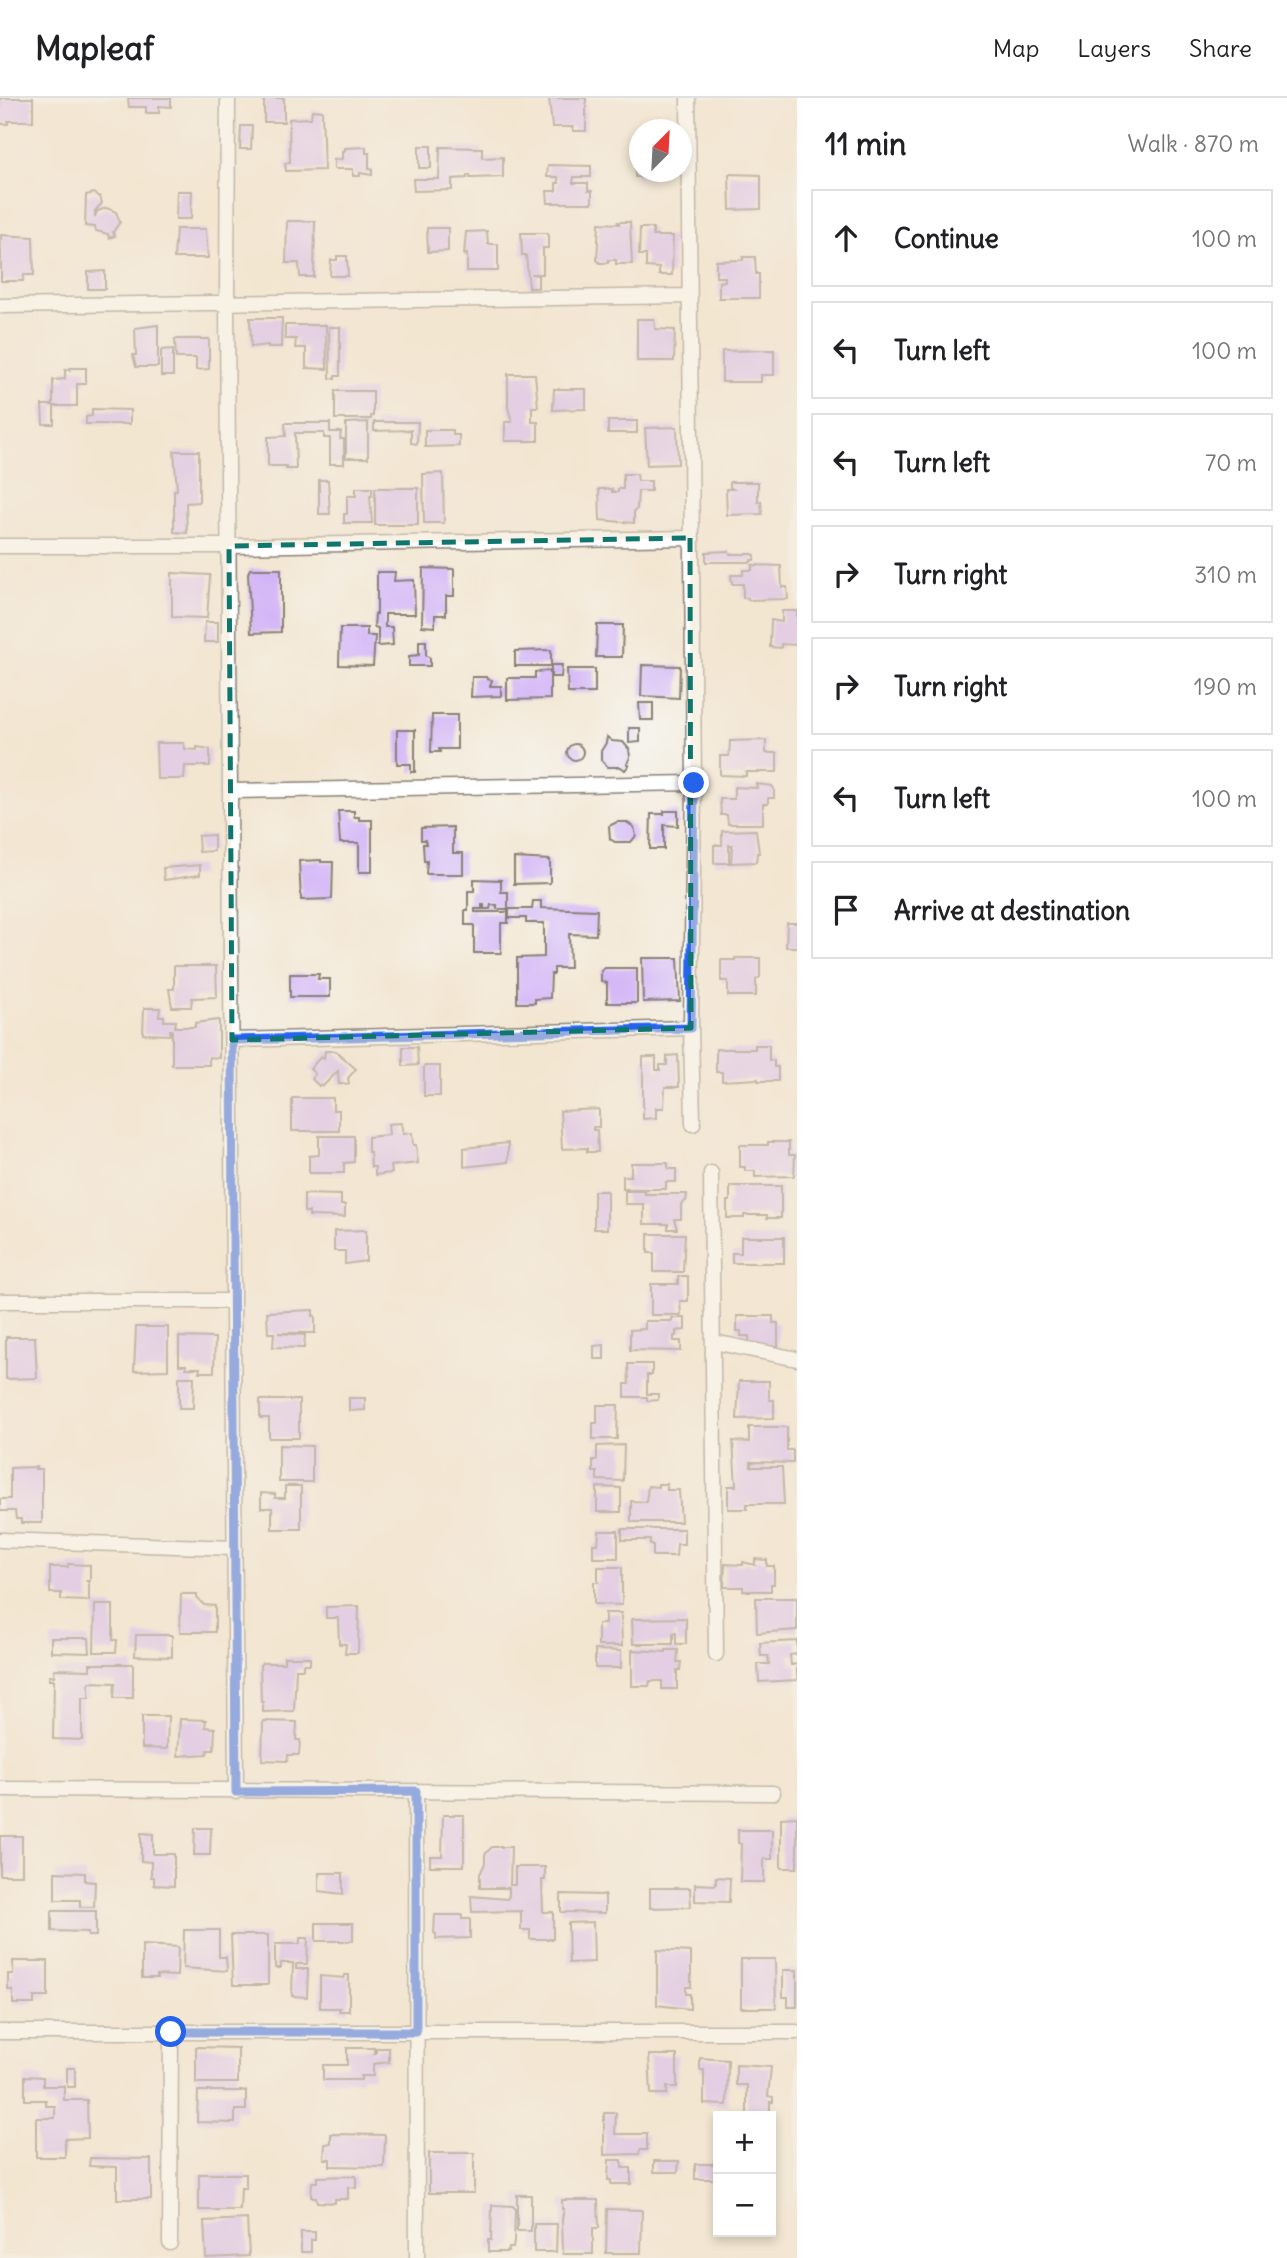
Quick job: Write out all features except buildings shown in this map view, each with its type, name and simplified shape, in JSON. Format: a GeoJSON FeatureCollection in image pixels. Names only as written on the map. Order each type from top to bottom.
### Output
{"type":"FeatureCollection","features":[{"type":"Feature","properties":{"kind":"street"},"geometry":{"type":"LineString","coordinates":[[228,98],[236,1792]]}},
{"type":"Feature","properties":{"kind":"street"},"geometry":{"type":"LineString","coordinates":[[688,98],[694,783],[691,1028],[693,1124]]}},
{"type":"Feature","properties":{"kind":"street"},"geometry":{"type":"LineString","coordinates":[[0,306],[690,296]]}},
{"type":"Feature","properties":{"kind":"street"},"geometry":{"type":"LineString","coordinates":[[0,546],[229,547],[690,538]]}},
{"type":"Feature","properties":{"kind":"street"},"geometry":{"type":"LineString","coordinates":[[230,792],[694,783]]}},
{"type":"Feature","properties":{"kind":"street"},"geometry":{"type":"LineString","coordinates":[[232,1040],[691,1028]]}},
{"type":"Feature","properties":{"kind":"street"},"geometry":{"type":"LineString","coordinates":[[711,1173],[716,1654]]}},
{"type":"Feature","properties":{"kind":"street"},"geometry":{"type":"LineString","coordinates":[[0,1301],[233,1301]]}},
{"type":"Feature","properties":{"kind":"street"},"geometry":{"type":"LineString","coordinates":[[714,1342],[797,1359]]}},
{"type":"Feature","properties":{"kind":"street"},"geometry":{"type":"LineString","coordinates":[[0,1540],[235,1548]]}},
{"type":"Feature","properties":{"kind":"street"},"geometry":{"type":"LineString","coordinates":[[0,1789],[772,1793]]}},
{"type":"Feature","properties":{"kind":"street"},"geometry":{"type":"LineString","coordinates":[[416,1791],[417,2258]]}},
{"type":"Feature","properties":{"kind":"street"},"geometry":{"type":"LineString","coordinates":[[0,2032],[797,2032]]}},
{"type":"Feature","properties":{"kind":"street"},"geometry":{"type":"LineString","coordinates":[[170,2243],[171,2032]]}},
{"type":"Feature","properties":{"kind":"highlighted area"},"geometry":{"type":"Polygon","coordinates":[[[690,538],[691,1028],[232,1040],[229,546],[690,538]]]}},
{"type":"Feature","properties":{"kind":"route"},"geometry":{"type":"LineString","coordinates":[[171,2032],[416,2032],[416,1791],[236,1792],[232,1040],[691,1028],[694,783]]}}]}
